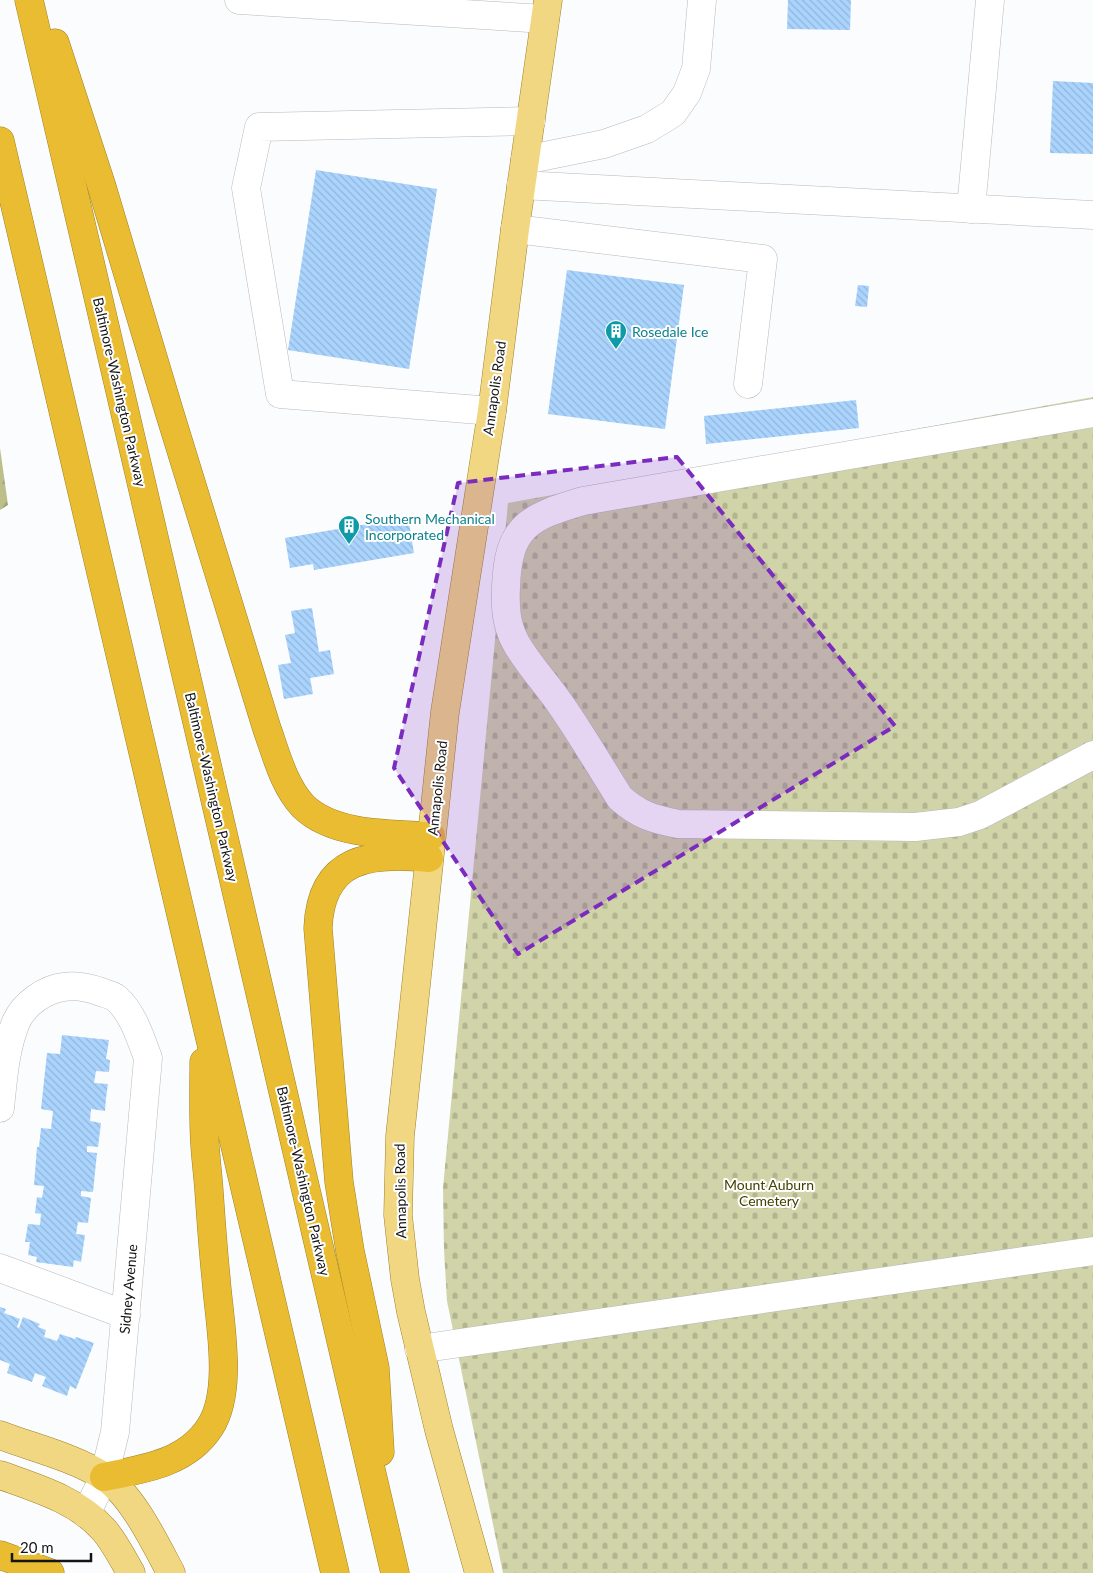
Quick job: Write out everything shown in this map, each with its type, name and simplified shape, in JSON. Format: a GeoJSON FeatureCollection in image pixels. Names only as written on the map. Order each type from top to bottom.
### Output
{"type":"FeatureCollection","features":[{"type":"Feature","properties":{"kind":"highway","name":"Baltimore-Washington Parkway"},"geometry":{"type":"LineString","coordinates":[[29,0],[395,1573]]}},
{"type":"Feature","properties":{"kind":"highway"},"geometry":{"type":"LineString","coordinates":[[41,0],[101,184],[267,729],[285,776],[302,805],[316,816],[348,828],[376,832],[430,847]]}},
{"type":"Feature","properties":{"kind":"highway"},"geometry":{"type":"LineString","coordinates":[[0,141],[334,1573]]}},
{"type":"Feature","properties":{"kind":"highway"},"geometry":{"type":"LineString","coordinates":[[384,1525],[375,1368],[347,1235],[339,1182],[318,912],[328,887],[336,876],[350,866],[375,856],[430,847]]}},
{"type":"Feature","properties":{"kind":"highway"},"geometry":{"type":"LineString","coordinates":[[104,1477],[162,1464],[190,1449],[211,1426],[222,1397],[223,1358],[205,1146],[204,1011]]}},
{"type":"Feature","properties":{"kind":"highway"},"geometry":{"type":"LineString","coordinates":[[0,1555],[50,1573]]}},
{"type":"Feature","properties":{"kind":"main road","name":"Annapolis Road"},"geometry":{"type":"LineString","coordinates":[[480,1573],[438,1430],[408,1296],[401,1245],[398,1180],[400,1128],[446,702],[492,410],[546,10]]}},
{"type":"Feature","properties":{"kind":"main road"},"geometry":{"type":"LineString","coordinates":[[0,1435],[73,1462],[104,1477],[132,1505],[154,1540],[171,1573]]}},
{"type":"Feature","properties":{"kind":"main road"},"geometry":{"type":"LineString","coordinates":[[0,1475],[60,1498],[86,1514],[104,1530],[131,1573]]}},
{"type":"Feature","properties":{"kind":"street"},"geometry":{"type":"LineString","coordinates":[[239,0],[546,10]]}},
{"type":"Feature","properties":{"kind":"street"},"geometry":{"type":"LineString","coordinates":[[523,172],[646,129],[673,113],[687,93],[696,68],[702,0]]}},
{"type":"Feature","properties":{"kind":"street"},"geometry":{"type":"LineString","coordinates":[[971,209],[990,0]]}},
{"type":"Feature","properties":{"kind":"street"},"geometry":{"type":"LineString","coordinates":[[492,410],[280,394],[246,188],[259,127],[530,121]]}},
{"type":"Feature","properties":{"kind":"street"},"geometry":{"type":"LineString","coordinates":[[523,172],[971,209],[1093,215]]}},
{"type":"Feature","properties":{"kind":"street"},"geometry":{"type":"LineString","coordinates":[[515,229],[763,259],[748,384]]}},
{"type":"Feature","properties":{"kind":"street"},"geometry":{"type":"LineString","coordinates":[[1093,413],[582,501],[552,510],[529,522],[515,537],[508,556],[505,609],[509,628],[516,642],[562,707],[620,798],[633,810],[652,819],[678,824],[915,827],[941,825],[959,822],[980,814],[1093,755]]}},
{"type":"Feature","properties":{"kind":"street","name":"Sidney Avenue"},"geometry":{"type":"LineString","coordinates":[[0,1108],[6,1057],[17,1020],[29,1004],[46,992],[65,986],[88,988],[115,997],[137,1028],[148,1058],[115,1432],[104,1477],[86,1514]]}},
{"type":"Feature","properties":{"kind":"street"},"geometry":{"type":"LineString","coordinates":[[419,1349],[1093,1251]]}},
{"type":"Feature","properties":{"kind":"street"},"geometry":{"type":"LineString","coordinates":[[0,1268],[126,1316]]}},
{"type":"Feature","properties":{"kind":"highlighted area"},"geometry":{"type":"Polygon","coordinates":[[[677,457],[895,726],[518,954],[394,768],[458,483],[677,457]]]}},
{"type":"Feature","properties":{"kind":"green space","name":"Mount Auburn Cemetery"},"geometry":{"type":"Polygon","coordinates":[[[1093,397],[1093,1573],[503,1573],[447,1301],[443,1188],[508,503],[1093,397]]]}},
{"type":"Feature","properties":{"kind":"green space"},"geometry":{"type":"Polygon","coordinates":[[[0,448],[8,505],[0,510],[0,448]]]}},
{"type":"Feature","properties":{"kind":"building"},"geometry":{"type":"Polygon","coordinates":[[[788,0],[851,0],[850,30],[787,29],[788,0]]]}},
{"type":"Feature","properties":{"kind":"building"},"geometry":{"type":"Polygon","coordinates":[[[1053,81],[1093,83],[1093,154],[1050,153],[1053,81]]]}},
{"type":"Feature","properties":{"kind":"building"},"geometry":{"type":"Polygon","coordinates":[[[316,170],[437,189],[409,369],[288,350],[316,170]]]}},
{"type":"Feature","properties":{"kind":"building","name":"Rosedale Ice"},"geometry":{"type":"Polygon","coordinates":[[[567,270],[684,285],[665,429],[548,414],[567,270]]]}},
{"type":"Feature","properties":{"kind":"building"},"geometry":{"type":"Polygon","coordinates":[[[858,285],[869,286],[867,307],[855,306],[858,285]]]}},
{"type":"Feature","properties":{"kind":"building"},"geometry":{"type":"Polygon","coordinates":[[[856,400],[859,428],[706,444],[704,416],[856,400]]]}},
{"type":"Feature","properties":{"kind":"building","name":"Southern Mechanical Incorporated"},"geometry":{"type":"Polygon","coordinates":[[[408,517],[414,553],[314,570],[313,564],[290,568],[285,538],[408,517]]]}},
{"type":"Feature","properties":{"kind":"building"},"geometry":{"type":"Polygon","coordinates":[[[312,608],[319,652],[330,650],[334,674],[310,678],[313,694],[284,699],[278,665],[291,663],[285,635],[295,633],[291,611],[312,608]]]}},
{"type":"Feature","properties":{"kind":"building"},"geometry":{"type":"Polygon","coordinates":[[[62,1035],[109,1040],[106,1059],[110,1060],[109,1072],[96,1071],[94,1083],[108,1084],[105,1111],[91,1109],[90,1121],[101,1123],[98,1147],[87,1146],[87,1152],[97,1153],[93,1192],[81,1191],[81,1196],[91,1198],[88,1223],[78,1222],[76,1234],[85,1235],[81,1262],[74,1260],[73,1267],[36,1262],[37,1257],[28,1255],[30,1242],[25,1242],[28,1224],[40,1225],[41,1214],[35,1213],[37,1197],[42,1198],[44,1186],[34,1185],[37,1147],[39,1147],[41,1128],[51,1129],[53,1111],[41,1109],[47,1053],[60,1054],[62,1035]]]}},
{"type":"Feature","properties":{"kind":"building"},"geometry":{"type":"Polygon","coordinates":[[[0,1307],[6,1309],[4,1313],[20,1319],[17,1327],[19,1328],[23,1317],[40,1324],[38,1327],[46,1330],[44,1337],[57,1341],[60,1334],[94,1343],[76,1389],[70,1386],[67,1396],[42,1386],[46,1377],[35,1373],[32,1382],[7,1373],[10,1364],[0,1360],[0,1307]]]}},
{"type":"Feature","properties":{"kind":"place","name":"Rosedale Ice"},"geometry":{"type":"Point","coordinates":[616,350]}},
{"type":"Feature","properties":{"kind":"place","name":"Southern Mechanical Incorporated"},"geometry":{"type":"Point","coordinates":[349,545]}}]}
